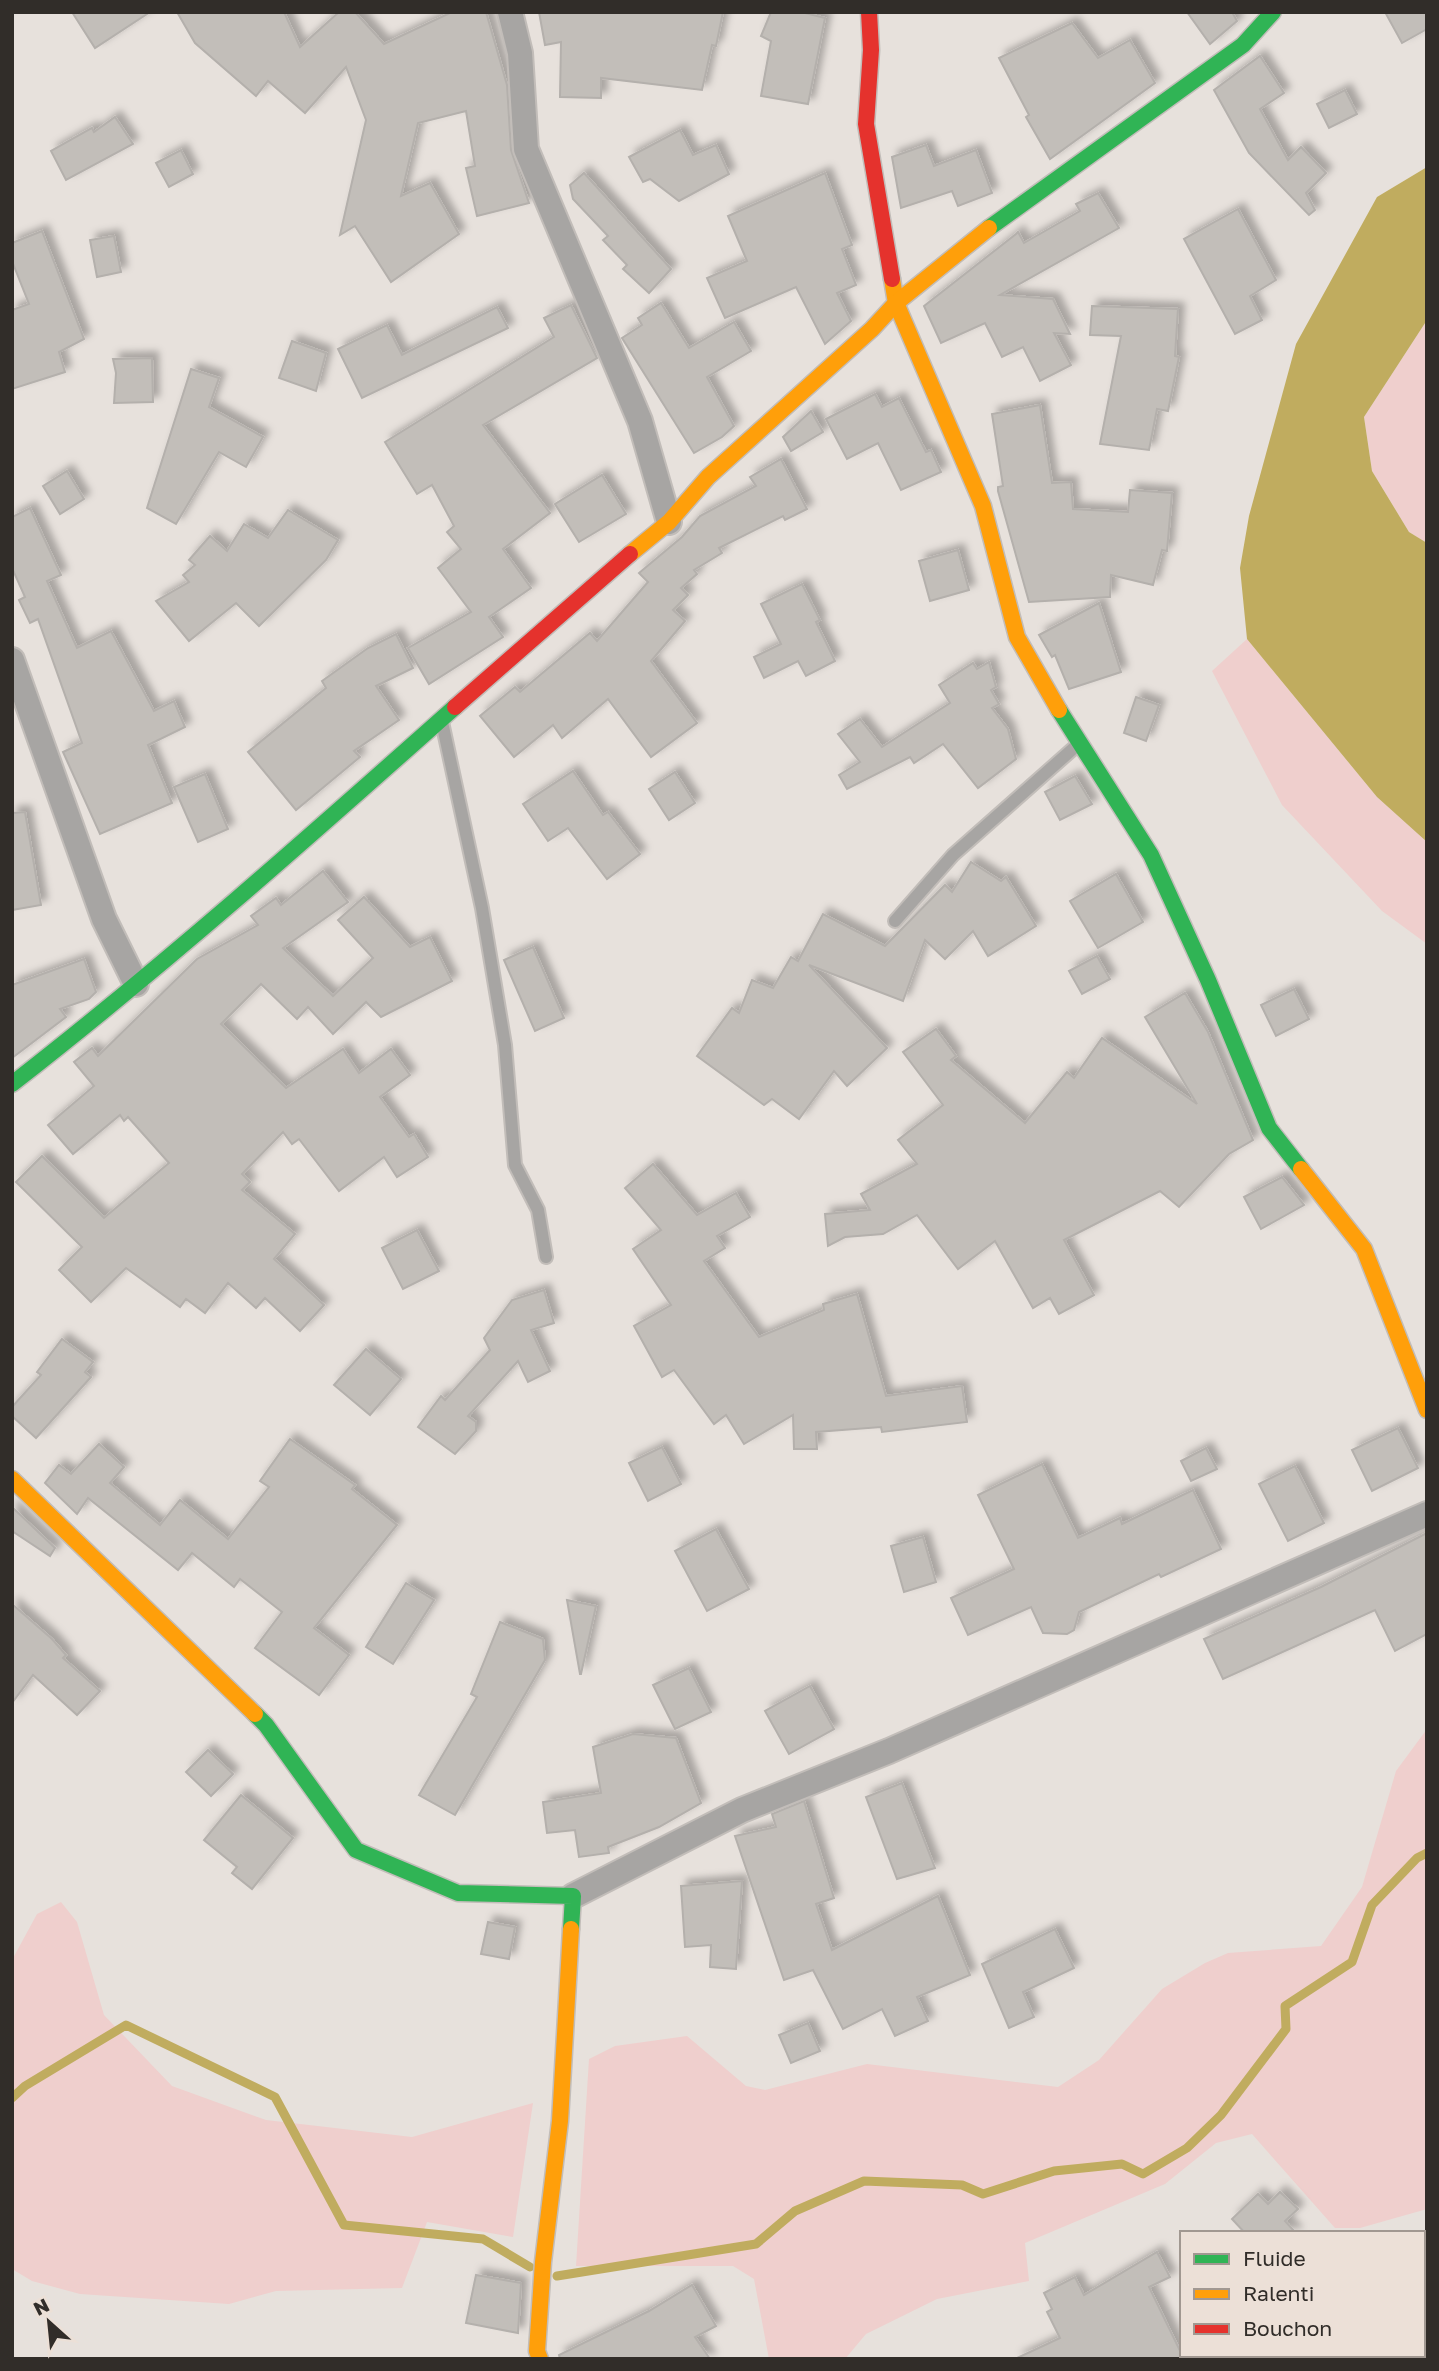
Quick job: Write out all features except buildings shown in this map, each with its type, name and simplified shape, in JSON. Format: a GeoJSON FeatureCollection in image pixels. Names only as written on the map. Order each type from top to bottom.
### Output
{"type":"FeatureCollection","features":[{"type":"Feature","properties":{"kind":"street"},"geometry":{"type":"LineString","coordinates":[[510,12],[520,53],[526,149],[640,421],[669,523]]}},
{"type":"Feature","properties":{"kind":"street"},"geometry":{"type":"LineString","coordinates":[[869,12],[871,50],[866,124],[896,303],[984,506],[1017,637],[1078,745],[1151,855],[1208,980],[1269,1128],[1364,1249],[1427,1410]]}},
{"type":"Feature","properties":{"kind":"street"},"geometry":{"type":"LineString","coordinates":[[12,1084],[96,1019],[442,722],[560,613],[669,523],[708,477],[872,329],[896,303],[968,243],[1243,45],[1273,12]]}},
{"type":"Feature","properties":{"kind":"street"},"geometry":{"type":"LineString","coordinates":[[12,660],[104,919],[135,984]]}},
{"type":"Feature","properties":{"kind":"street"},"geometry":{"type":"LineString","coordinates":[[12,1479],[266,1725],[356,1850],[458,1893],[573,1896],[742,1810],[889,1751],[1427,1514]]}},
{"type":"Feature","properties":{"kind":"street"},"geometry":{"type":"LineString","coordinates":[[538,2356],[543,2262],[560,2121],[573,1896]]}},
{"type":"Feature","properties":{"kind":"lane"},"geometry":{"type":"LineString","coordinates":[[442,722],[482,908],[505,1045],[515,1165],[538,1210],[546,1257]]}},
{"type":"Feature","properties":{"kind":"lane"},"geometry":{"type":"LineString","coordinates":[[895,921],[953,855],[1078,745]]}},
{"type":"Feature","properties":{"kind":"shaded area"},"geometry":{"type":"Polygon","coordinates":[[[1427,167],[1427,320],[1364,417],[1372,471],[1409,532],[1427,543],[1427,842],[1377,797],[1247,639],[1240,568],[1249,516],[1296,344],[1377,197],[1427,167]]]}},
{"type":"Feature","properties":{"kind":"shaded area"},"geometry":{"type":"Polygon","coordinates":[[[1427,320],[1427,543],[1409,532],[1372,471],[1364,417],[1427,320]]]}},
{"type":"Feature","properties":{"kind":"shaded area"},"geometry":{"type":"Polygon","coordinates":[[[1247,639],[1377,797],[1427,842],[1427,944],[1382,911],[1282,805],[1212,671],[1247,639]]]}},
{"type":"Feature","properties":{"kind":"shaded area"},"geometry":{"type":"Polygon","coordinates":[[[1427,1729],[1427,2209],[1360,2228],[1335,2228],[1252,2134],[1216,2143],[1165,2184],[1025,2243],[1029,2281],[937,2299],[866,2334],[845,2359],[769,2359],[754,2279],[733,2266],[576,2266],[589,2059],[615,2046],[687,2036],[746,2086],[765,2090],[867,2064],[1058,2087],[1099,2060],[1162,1989],[1205,1963],[1228,1953],[1321,1946],[1362,1887],[1396,1771],[1427,1729]]]}},
{"type":"Feature","properties":{"kind":"shaded area"},"geometry":{"type":"Polygon","coordinates":[[[61,1902],[77,1922],[104,2015],[172,2086],[266,2120],[412,2137],[533,2103],[513,2237],[427,2222],[402,2288],[276,2291],[229,2304],[80,2294],[32,2281],[12,2269],[12,1960],[37,1914],[61,1902]]]}},
{"type":"Feature","properties":{"kind":"waterway"},"geometry":{"type":"LineString","coordinates":[[557,2276],[756,2244],[795,2211],[864,2181],[962,2185],[983,2194],[1054,2171],[1122,2164],[1143,2174],[1187,2148],[1221,2115],[1286,2029],[1285,2006],[1352,1962],[1372,1905],[1417,1858],[1427,1853]]}},
{"type":"Feature","properties":{"kind":"waterway"},"geometry":{"type":"LineString","coordinates":[[12,2098],[25,2086],[126,2025],[275,2097],[344,2225],[483,2239],[530,2267]]}},
{"type":"Feature","properties":{"kind":"traffic: fast"},"geometry":{"type":"LineString","coordinates":[[989,228],[1243,45],[1273,12]]}},
{"type":"Feature","properties":{"kind":"traffic: fast"},"geometry":{"type":"LineString","coordinates":[[12,1084],[181,946],[455,707]]}},
{"type":"Feature","properties":{"kind":"traffic: fast"},"geometry":{"type":"LineString","coordinates":[[1059,710],[1151,855],[1208,980],[1269,1128],[1301,1169]]}},
{"type":"Feature","properties":{"kind":"traffic: fast"},"geometry":{"type":"LineString","coordinates":[[255,1714],[266,1725],[356,1850],[458,1893],[573,1896],[571,1929]]}},
{"type":"Feature","properties":{"kind":"traffic: slow"},"geometry":{"type":"LineString","coordinates":[[630,554],[669,522],[708,477],[872,329],[896,303],[989,228]]}},
{"type":"Feature","properties":{"kind":"traffic: slow"},"geometry":{"type":"LineString","coordinates":[[892,279],[896,303],[983,506],[1017,637],[1059,710]]}},
{"type":"Feature","properties":{"kind":"traffic: slow"},"geometry":{"type":"LineString","coordinates":[[1301,1169],[1364,1249],[1427,1410]]}},
{"type":"Feature","properties":{"kind":"traffic: slow"},"geometry":{"type":"LineString","coordinates":[[12,1479],[255,1714]]}},
{"type":"Feature","properties":{"kind":"traffic: slow"},"geometry":{"type":"LineString","coordinates":[[540,2359],[537,2351],[543,2262],[560,2121],[571,1929]]}},
{"type":"Feature","properties":{"kind":"traffic: jam"},"geometry":{"type":"LineString","coordinates":[[869,12],[871,50],[866,124],[892,279]]}},
{"type":"Feature","properties":{"kind":"traffic: jam"},"geometry":{"type":"LineString","coordinates":[[455,707],[630,554]]}}]}
